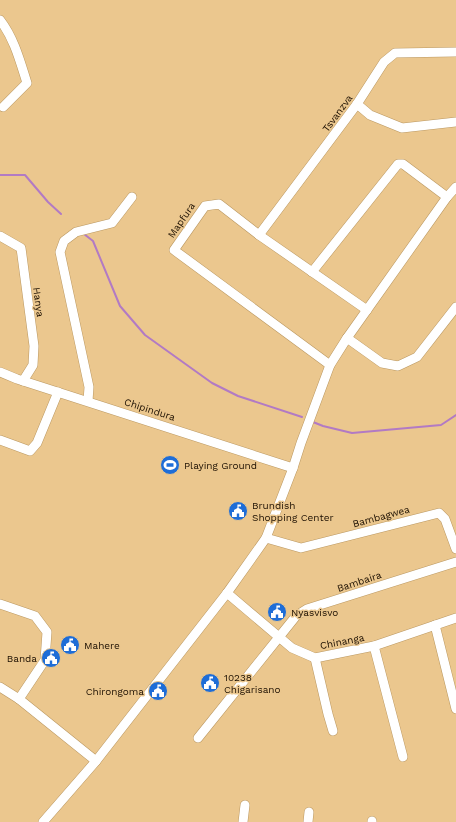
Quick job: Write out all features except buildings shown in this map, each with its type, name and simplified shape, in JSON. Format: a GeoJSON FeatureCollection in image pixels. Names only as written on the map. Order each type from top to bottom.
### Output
{"type":"FeatureCollection","features":[{"type":"Feature","properties":{"kind":"street"},"geometry":{"type":"LineString","coordinates":[[0,20],[8,30],[27,83],[3,107]]}},
{"type":"Feature","properties":{"kind":"street","name":"Tsvanzva"},"geometry":{"type":"LineString","coordinates":[[260,235],[357,104],[384,62],[395,53],[456,52]]}},
{"type":"Feature","properties":{"kind":"street"},"geometry":{"type":"LineString","coordinates":[[357,104],[370,115],[402,128],[456,122]]}},
{"type":"Feature","properties":{"kind":"street"},"geometry":{"type":"LineString","coordinates":[[312,272],[398,164],[403,164],[447,197]]}},
{"type":"Feature","properties":{"kind":"street"},"geometry":{"type":"LineString","coordinates":[[43,822],[96,761],[227,593],[266,538],[330,365],[347,338],[447,197],[456,187]]}},
{"type":"Feature","properties":{"kind":"street"},"geometry":{"type":"LineString","coordinates":[[88,401],[90,387],[60,252],[64,242],[76,232],[112,223],[132,197]]}},
{"type":"Feature","properties":{"kind":"street","name":"Mapfura"},"geometry":{"type":"LineString","coordinates":[[330,365],[174,250],[205,206],[219,204],[260,235],[367,310]]}},
{"type":"Feature","properties":{"kind":"street","name":"Hanya"},"geometry":{"type":"LineString","coordinates":[[0,236],[21,248],[34,346],[33,365],[23,381]]}},
{"type":"Feature","properties":{"kind":"street"},"geometry":{"type":"LineString","coordinates":[[347,338],[382,363],[398,366],[417,357],[456,307]]}},
{"type":"Feature","properties":{"kind":"street","name":"Chipindura"},"geometry":{"type":"LineString","coordinates":[[0,372],[23,381],[293,468]]}},
{"type":"Feature","properties":{"kind":"street"},"geometry":{"type":"LineString","coordinates":[[0,440],[30,451],[37,444],[58,392]]}},
{"type":"Feature","properties":{"kind":"street","name":"Bambagwea"},"geometry":{"type":"LineString","coordinates":[[266,538],[301,548],[439,513],[445,519],[456,549]]}},
{"type":"Feature","properties":{"kind":"street","name":"Bambaira"},"geometry":{"type":"LineString","coordinates":[[198,738],[296,616],[307,609],[456,562]]}},
{"type":"Feature","properties":{"kind":"street","name":"Chinanga"},"geometry":{"type":"LineString","coordinates":[[227,593],[292,648],[315,658],[374,646],[456,618]]}},
{"type":"Feature","properties":{"kind":"street"},"geometry":{"type":"LineString","coordinates":[[0,604],[35,616],[47,632],[45,660],[20,699]]}},
{"type":"Feature","properties":{"kind":"street"},"geometry":{"type":"LineString","coordinates":[[435,625],[456,709]]}},
{"type":"Feature","properties":{"kind":"street"},"geometry":{"type":"LineString","coordinates":[[374,646],[403,756]]}},
{"type":"Feature","properties":{"kind":"street"},"geometry":{"type":"LineString","coordinates":[[315,658],[333,731]]}},
{"type":"Feature","properties":{"kind":"street"},"geometry":{"type":"LineString","coordinates":[[0,687],[20,699],[96,761]]}},
{"type":"Feature","properties":{"kind":"street"},"geometry":{"type":"LineString","coordinates":[[243,822],[245,805]]}},
{"type":"Feature","properties":{"kind":"street"},"geometry":{"type":"LineString","coordinates":[[308,822],[309,812]]}},
{"type":"Feature","properties":{"kind":"waterway"},"geometry":{"type":"LineString","coordinates":[[0,175],[25,175],[48,202],[61,214]]}},
{"type":"Feature","properties":{"kind":"waterway"},"geometry":{"type":"LineString","coordinates":[[84,234],[93,241],[120,306],[145,335],[212,383],[238,396],[302,417]]}},
{"type":"Feature","properties":{"kind":"waterway"},"geometry":{"type":"LineString","coordinates":[[313,422],[352,433],[441,425],[456,415]]}},
{"type":"Feature","properties":{"kind":"place","name":"Playing Ground"},"geometry":{"type":"Point","coordinates":[170,465]}},
{"type":"Feature","properties":{"kind":"place","name":"Brundish Shopping Center"},"geometry":{"type":"Point","coordinates":[238,511]}},
{"type":"Feature","properties":{"kind":"place","name":"Nyasvisvo"},"geometry":{"type":"Point","coordinates":[277,612]}},
{"type":"Feature","properties":{"kind":"place","name":"Mahere"},"geometry":{"type":"Point","coordinates":[70,645]}},
{"type":"Feature","properties":{"kind":"place","name":"Banda"},"geometry":{"type":"Point","coordinates":[51,658]}},
{"type":"Feature","properties":{"kind":"place","name":"10238 Chigarisano"},"geometry":{"type":"Point","coordinates":[210,683]}},
{"type":"Feature","properties":{"kind":"place","name":"Chirongoma"},"geometry":{"type":"Point","coordinates":[158,691]}}]}
